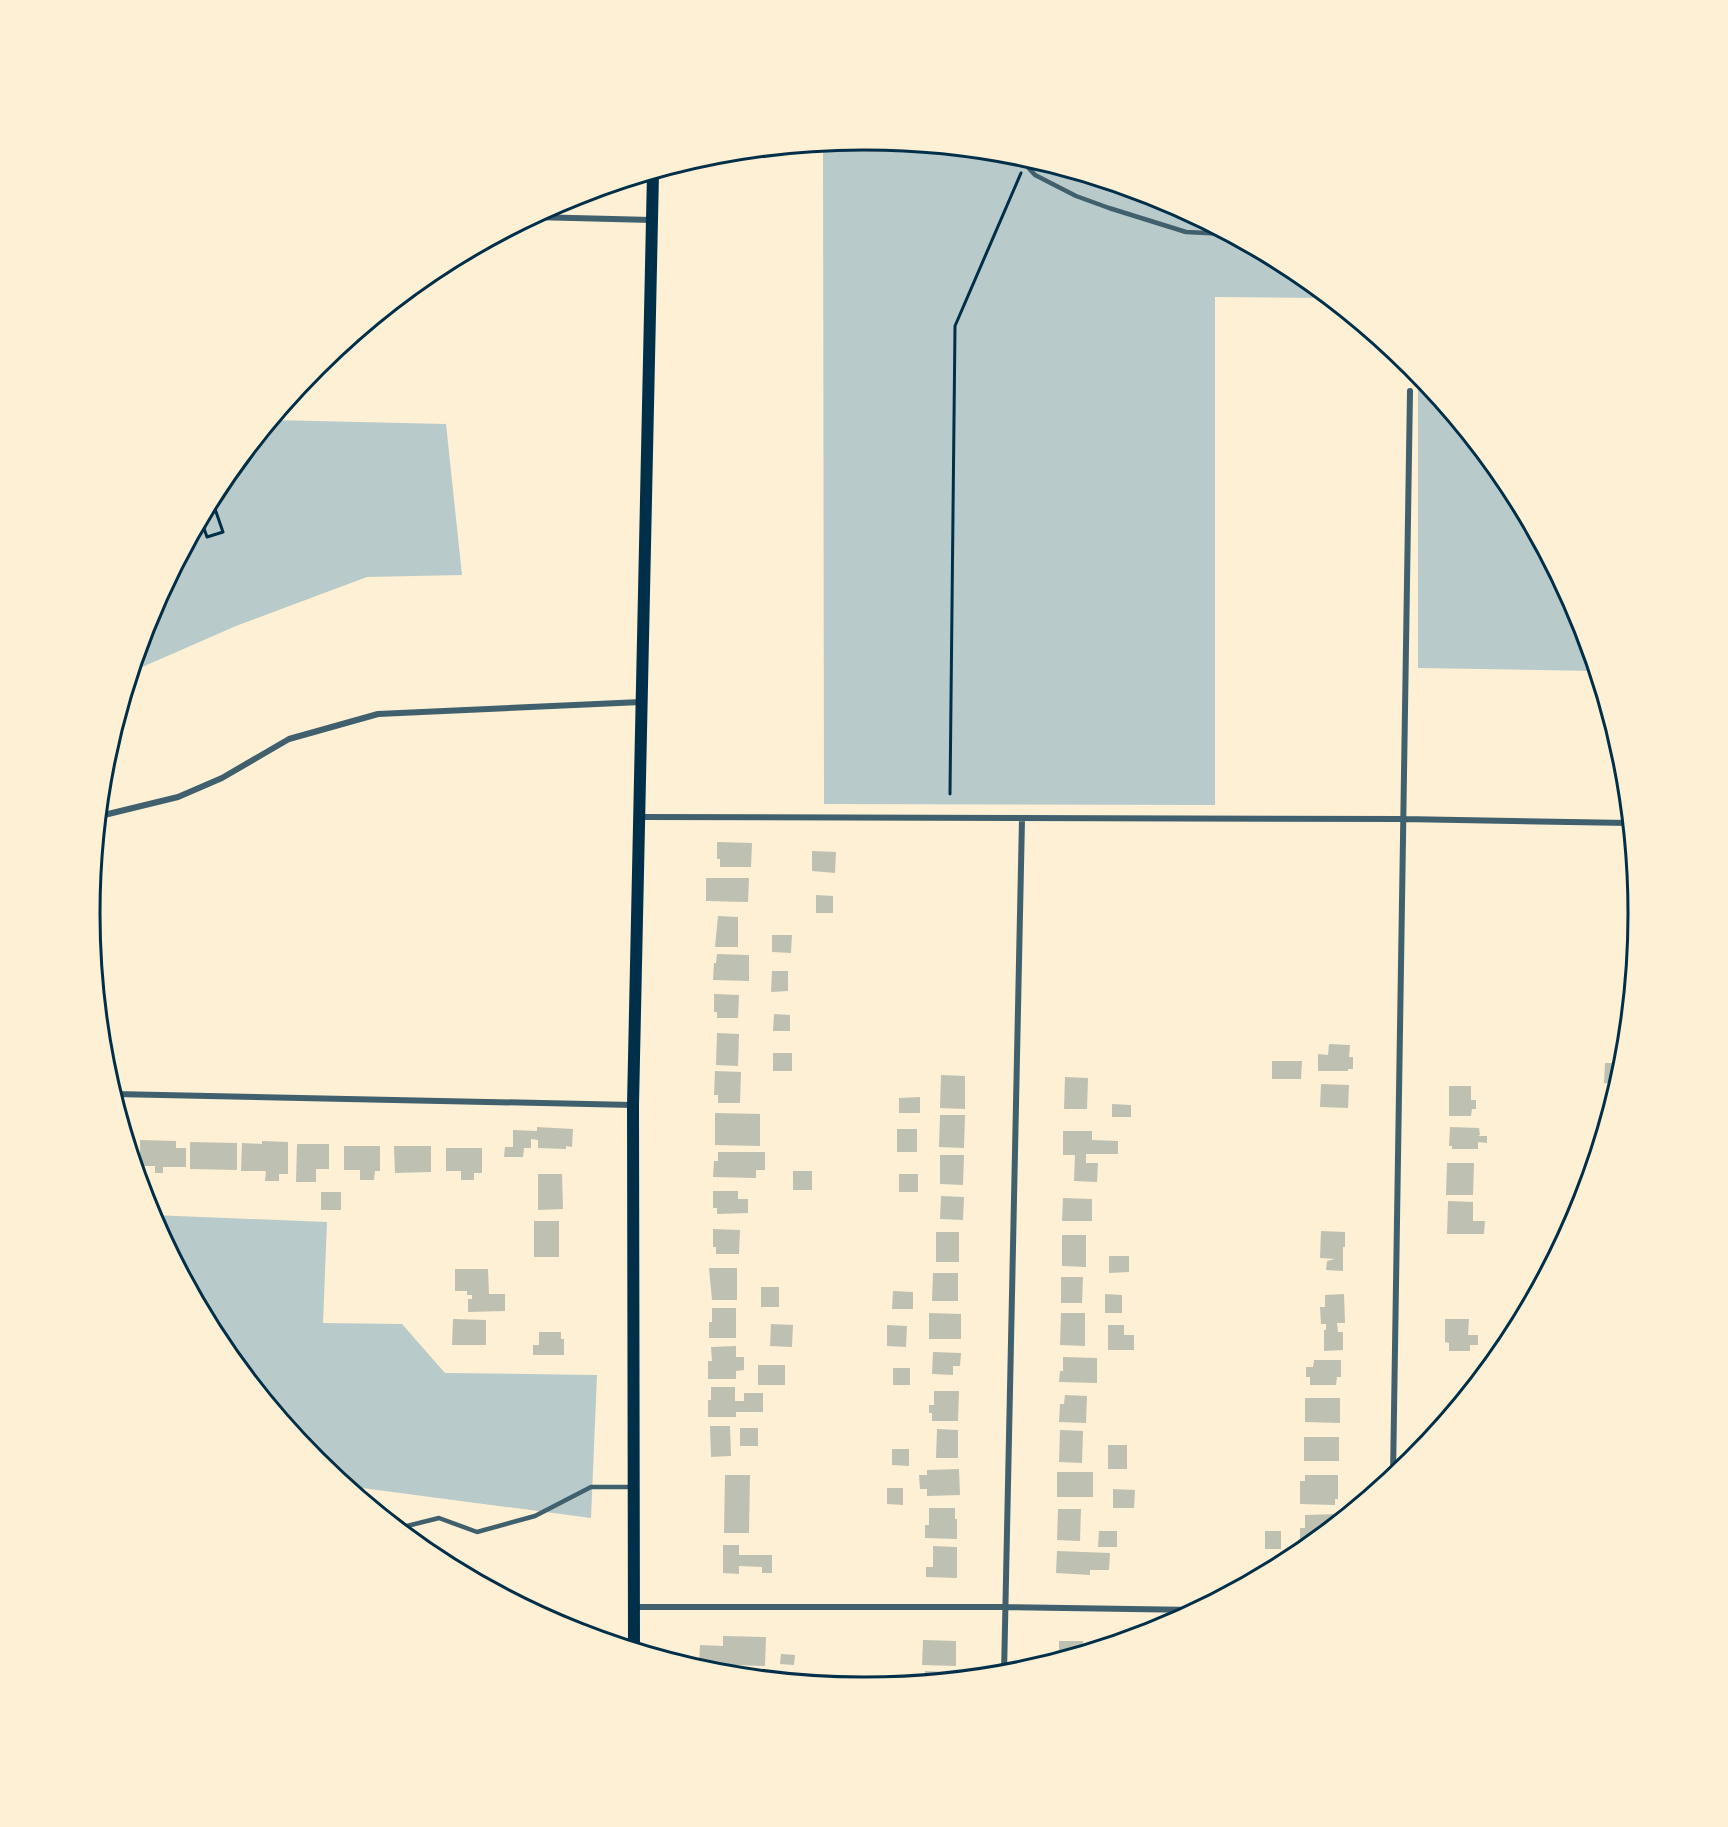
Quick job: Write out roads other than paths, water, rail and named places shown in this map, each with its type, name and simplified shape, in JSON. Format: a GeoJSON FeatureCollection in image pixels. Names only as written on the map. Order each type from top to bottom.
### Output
{"type":"FeatureCollection","features":[{"type":"Feature","properties":{"kind":"main road"},"geometry":{"type":"LineString","coordinates":[[634,1641],[633,1105],[653,180]]}},
{"type":"Feature","properties":{"kind":"street"},"geometry":{"type":"LineString","coordinates":[[551,217],[652,220]]}},
{"type":"Feature","properties":{"kind":"street"},"geometry":{"type":"LineString","coordinates":[[1393,1463],[1410,391]]}},
{"type":"Feature","properties":{"kind":"street"},"geometry":{"type":"LineString","coordinates":[[107,814],[178,798],[222,778],[289,739],[378,714],[641,702]]}},
{"type":"Feature","properties":{"kind":"street"},"geometry":{"type":"LineString","coordinates":[[639,817],[1402,819],[1622,823]]}},
{"type":"Feature","properties":{"kind":"street"},"geometry":{"type":"LineString","coordinates":[[1004,1663],[1022,819]]}},
{"type":"Feature","properties":{"kind":"street"},"geometry":{"type":"LineString","coordinates":[[123,1094],[633,1105]]}},
{"type":"Feature","properties":{"kind":"street"},"geometry":{"type":"LineString","coordinates":[[634,1607],[1005,1607],[1176,1610]]}},
{"type":"Feature","properties":{"kind":"lane"},"geometry":{"type":"LineString","coordinates":[[1027,168],[1035,175],[1066,191],[1109,208],[1186,232],[1210,233]]}},
{"type":"Feature","properties":{"kind":"lane"},"geometry":{"type":"LineString","coordinates":[[408,1526],[439,1518],[477,1532],[535,1516],[591,1487],[634,1487]]}}]}
